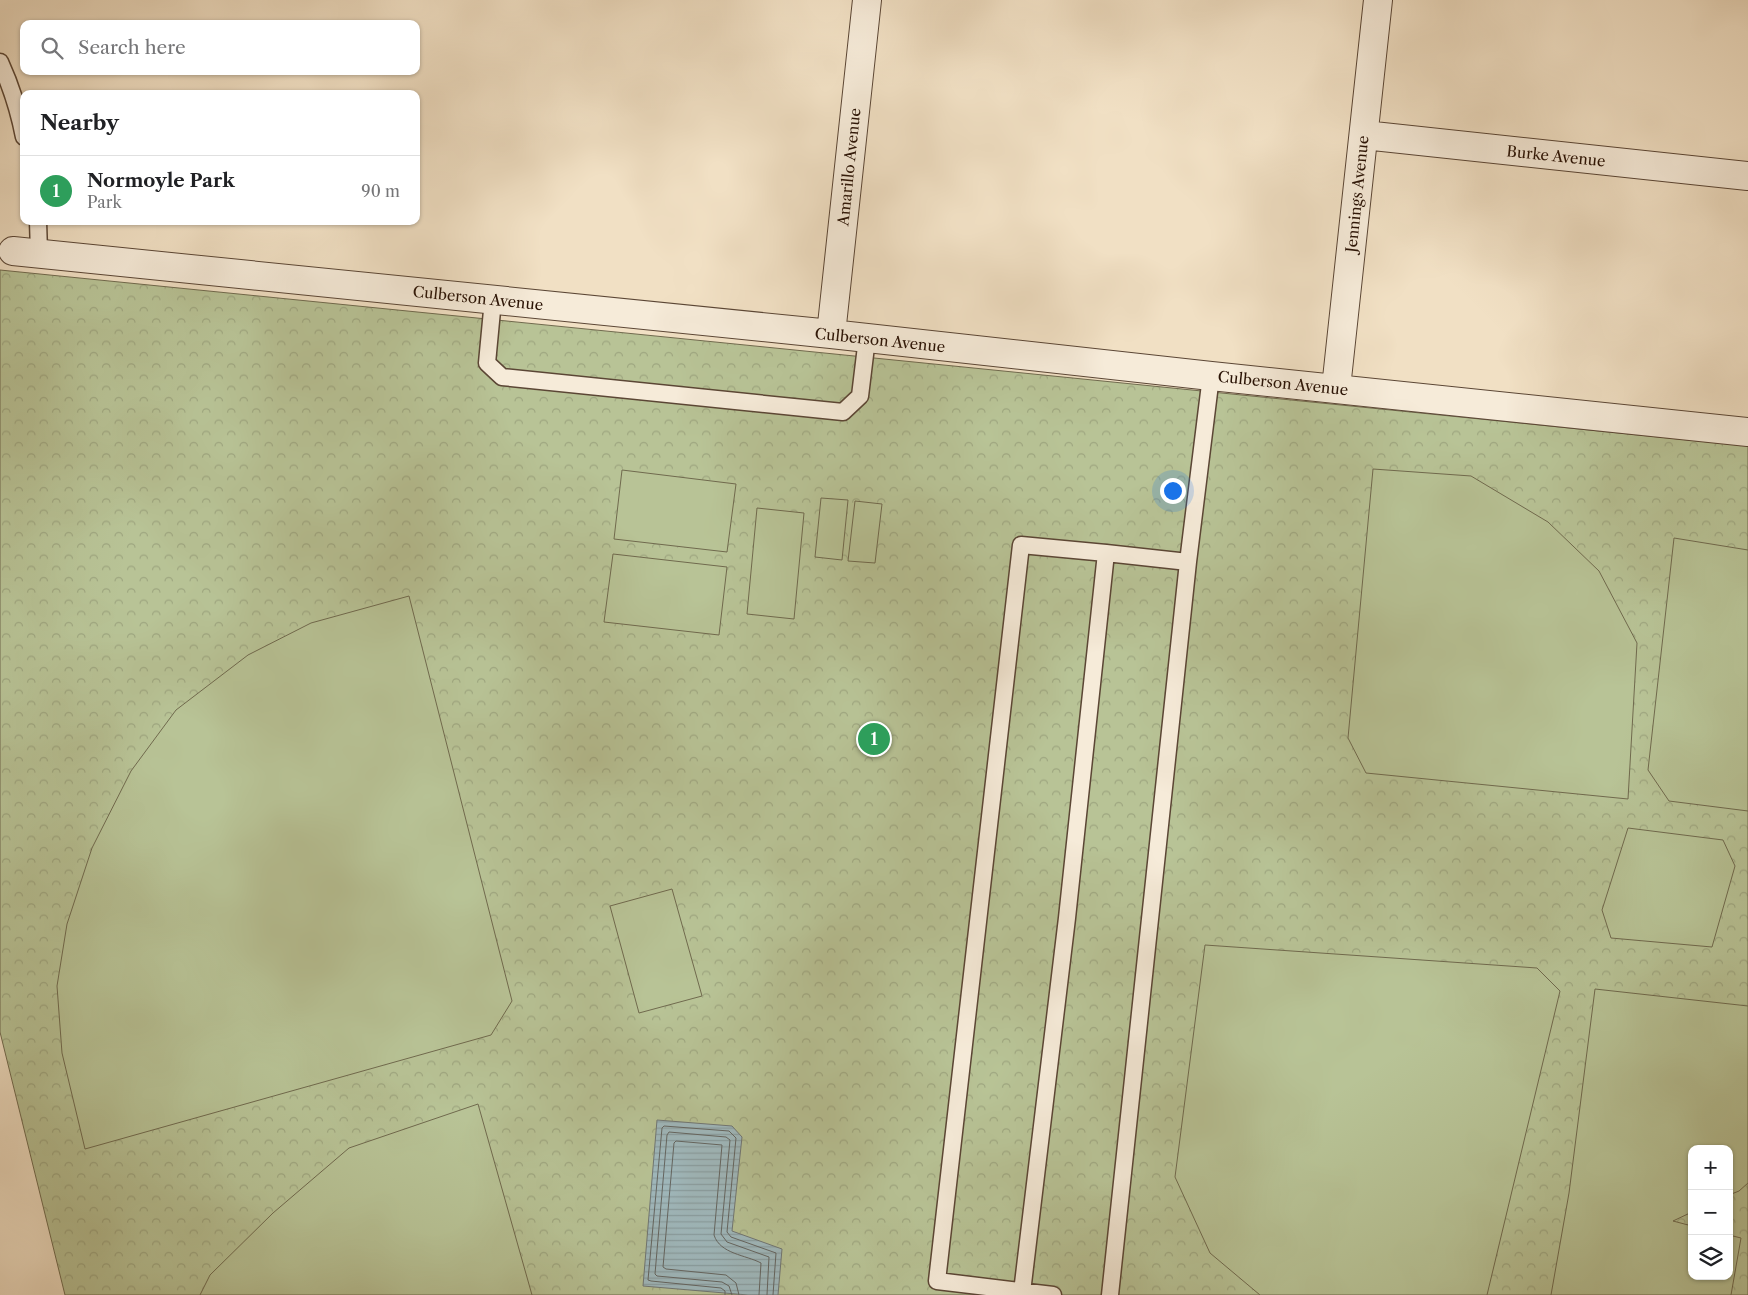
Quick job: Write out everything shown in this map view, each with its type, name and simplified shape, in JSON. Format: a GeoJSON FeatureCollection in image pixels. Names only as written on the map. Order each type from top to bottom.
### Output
{"type":"FeatureCollection","features":[{"type":"Feature","properties":{"kind":"street","name":"Amarillo Avenue"},"geometry":{"type":"LineString","coordinates":[[831,334],[867,0]]}},
{"type":"Feature","properties":{"kind":"street","name":"Jennings Avenue"},"geometry":{"type":"LineString","coordinates":[[1336,388],[1378,0]]}},
{"type":"Feature","properties":{"kind":"street","name":"Burke Avenue"},"geometry":{"type":"LineString","coordinates":[[1364,135],[1748,176]]}},
{"type":"Feature","properties":{"kind":"street","name":"Culberson Avenue"},"geometry":{"type":"LineString","coordinates":[[26,252],[831,334],[1748,432]]}},
{"type":"Feature","properties":{"kind":"lane"},"geometry":{"type":"LineString","coordinates":[[0,62],[20,117]]}},
{"type":"Feature","properties":{"kind":"lane"},"geometry":{"type":"LineString","coordinates":[[26,252],[36,225]]}},
{"type":"Feature","properties":{"kind":"lane"},"geometry":{"type":"LineString","coordinates":[[493,300],[487,363],[502,377],[843,412],[860,396],[867,338]]}},
{"type":"Feature","properties":{"kind":"lane"},"geometry":{"type":"LineString","coordinates":[[1110,1295],[1188,562],[1211,376]]}},
{"type":"Feature","properties":{"kind":"lane"},"geometry":{"type":"LineString","coordinates":[[1053,1295],[937,1281],[1020,546],[1188,562]]}},
{"type":"Feature","properties":{"kind":"lane"},"geometry":{"type":"LineString","coordinates":[[1022,1292],[1068,908],[1106,553]]}},
{"type":"Feature","properties":{"kind":"green space"},"geometry":{"type":"Polygon","coordinates":[[[0,270],[1748,446],[1748,1295],[65,1295],[0,1032],[0,270]]]}},
{"type":"Feature","properties":{"kind":"green space"},"geometry":{"type":"Polygon","coordinates":[[[1373,469],[1471,476],[1548,522],[1599,571],[1637,643],[1628,799],[1366,773],[1348,738],[1373,469]]]}},
{"type":"Feature","properties":{"kind":"green space"},"geometry":{"type":"Polygon","coordinates":[[[622,470],[736,484],[727,552],[614,539],[622,470]]]}},
{"type":"Feature","properties":{"kind":"green space"},"geometry":{"type":"Polygon","coordinates":[[[821,498],[848,500],[842,560],[815,557],[821,498]]]}},
{"type":"Feature","properties":{"kind":"green space"},"geometry":{"type":"Polygon","coordinates":[[[855,501],[882,504],[875,563],[848,561],[855,501]]]}},
{"type":"Feature","properties":{"kind":"green space"},"geometry":{"type":"Polygon","coordinates":[[[757,508],[804,513],[794,619],[747,614],[757,508]]]}},
{"type":"Feature","properties":{"kind":"green space"},"geometry":{"type":"Polygon","coordinates":[[[1674,538],[1748,550],[1748,811],[1669,801],[1648,770],[1674,538]]]}},
{"type":"Feature","properties":{"kind":"green space"},"geometry":{"type":"Polygon","coordinates":[[[613,554],[727,567],[719,635],[604,622],[613,554]]]}},
{"type":"Feature","properties":{"kind":"green space"},"geometry":{"type":"Polygon","coordinates":[[[409,596],[512,1001],[491,1035],[85,1149],[62,1053],[57,986],[67,924],[92,848],[131,771],[176,710],[248,655],[311,623],[409,596]]]}},
{"type":"Feature","properties":{"kind":"green space"},"geometry":{"type":"Polygon","coordinates":[[[1628,828],[1723,840],[1735,866],[1712,947],[1611,938],[1602,910],[1628,828]]]}},
{"type":"Feature","properties":{"kind":"green space"},"geometry":{"type":"Polygon","coordinates":[[[672,889],[702,996],[639,1013],[610,906],[672,889]]]}},
{"type":"Feature","properties":{"kind":"green space"},"geometry":{"type":"Polygon","coordinates":[[[1205,945],[1537,968],[1560,991],[1487,1295],[1260,1295],[1210,1253],[1175,1177],[1205,945]]]}},
{"type":"Feature","properties":{"kind":"green space"},"geometry":{"type":"Polygon","coordinates":[[[1595,989],[1748,1006],[1748,1183],[1733,1193],[1733,1145],[1688,1145],[1688,1214],[1673,1221],[1688,1225],[1688,1280],[1733,1280],[1733,1236],[1741,1238],[1731,1295],[1551,1295],[1569,1193],[1595,989]]]}},
{"type":"Feature","properties":{"kind":"green space"},"geometry":{"type":"Polygon","coordinates":[[[478,1104],[532,1295],[200,1295],[210,1275],[273,1213],[349,1148],[478,1104]]]}},
{"type":"Feature","properties":{"kind":"water"},"geometry":{"type":"Polygon","coordinates":[[[657,1120],[732,1126],[742,1137],[732,1231],[782,1249],[778,1295],[748,1295],[643,1286],[657,1120]]]}},
{"type":"Feature","properties":{"kind":"place","name":"Normoyle Park"},"geometry":{"type":"Point","coordinates":[874,739]}}]}
